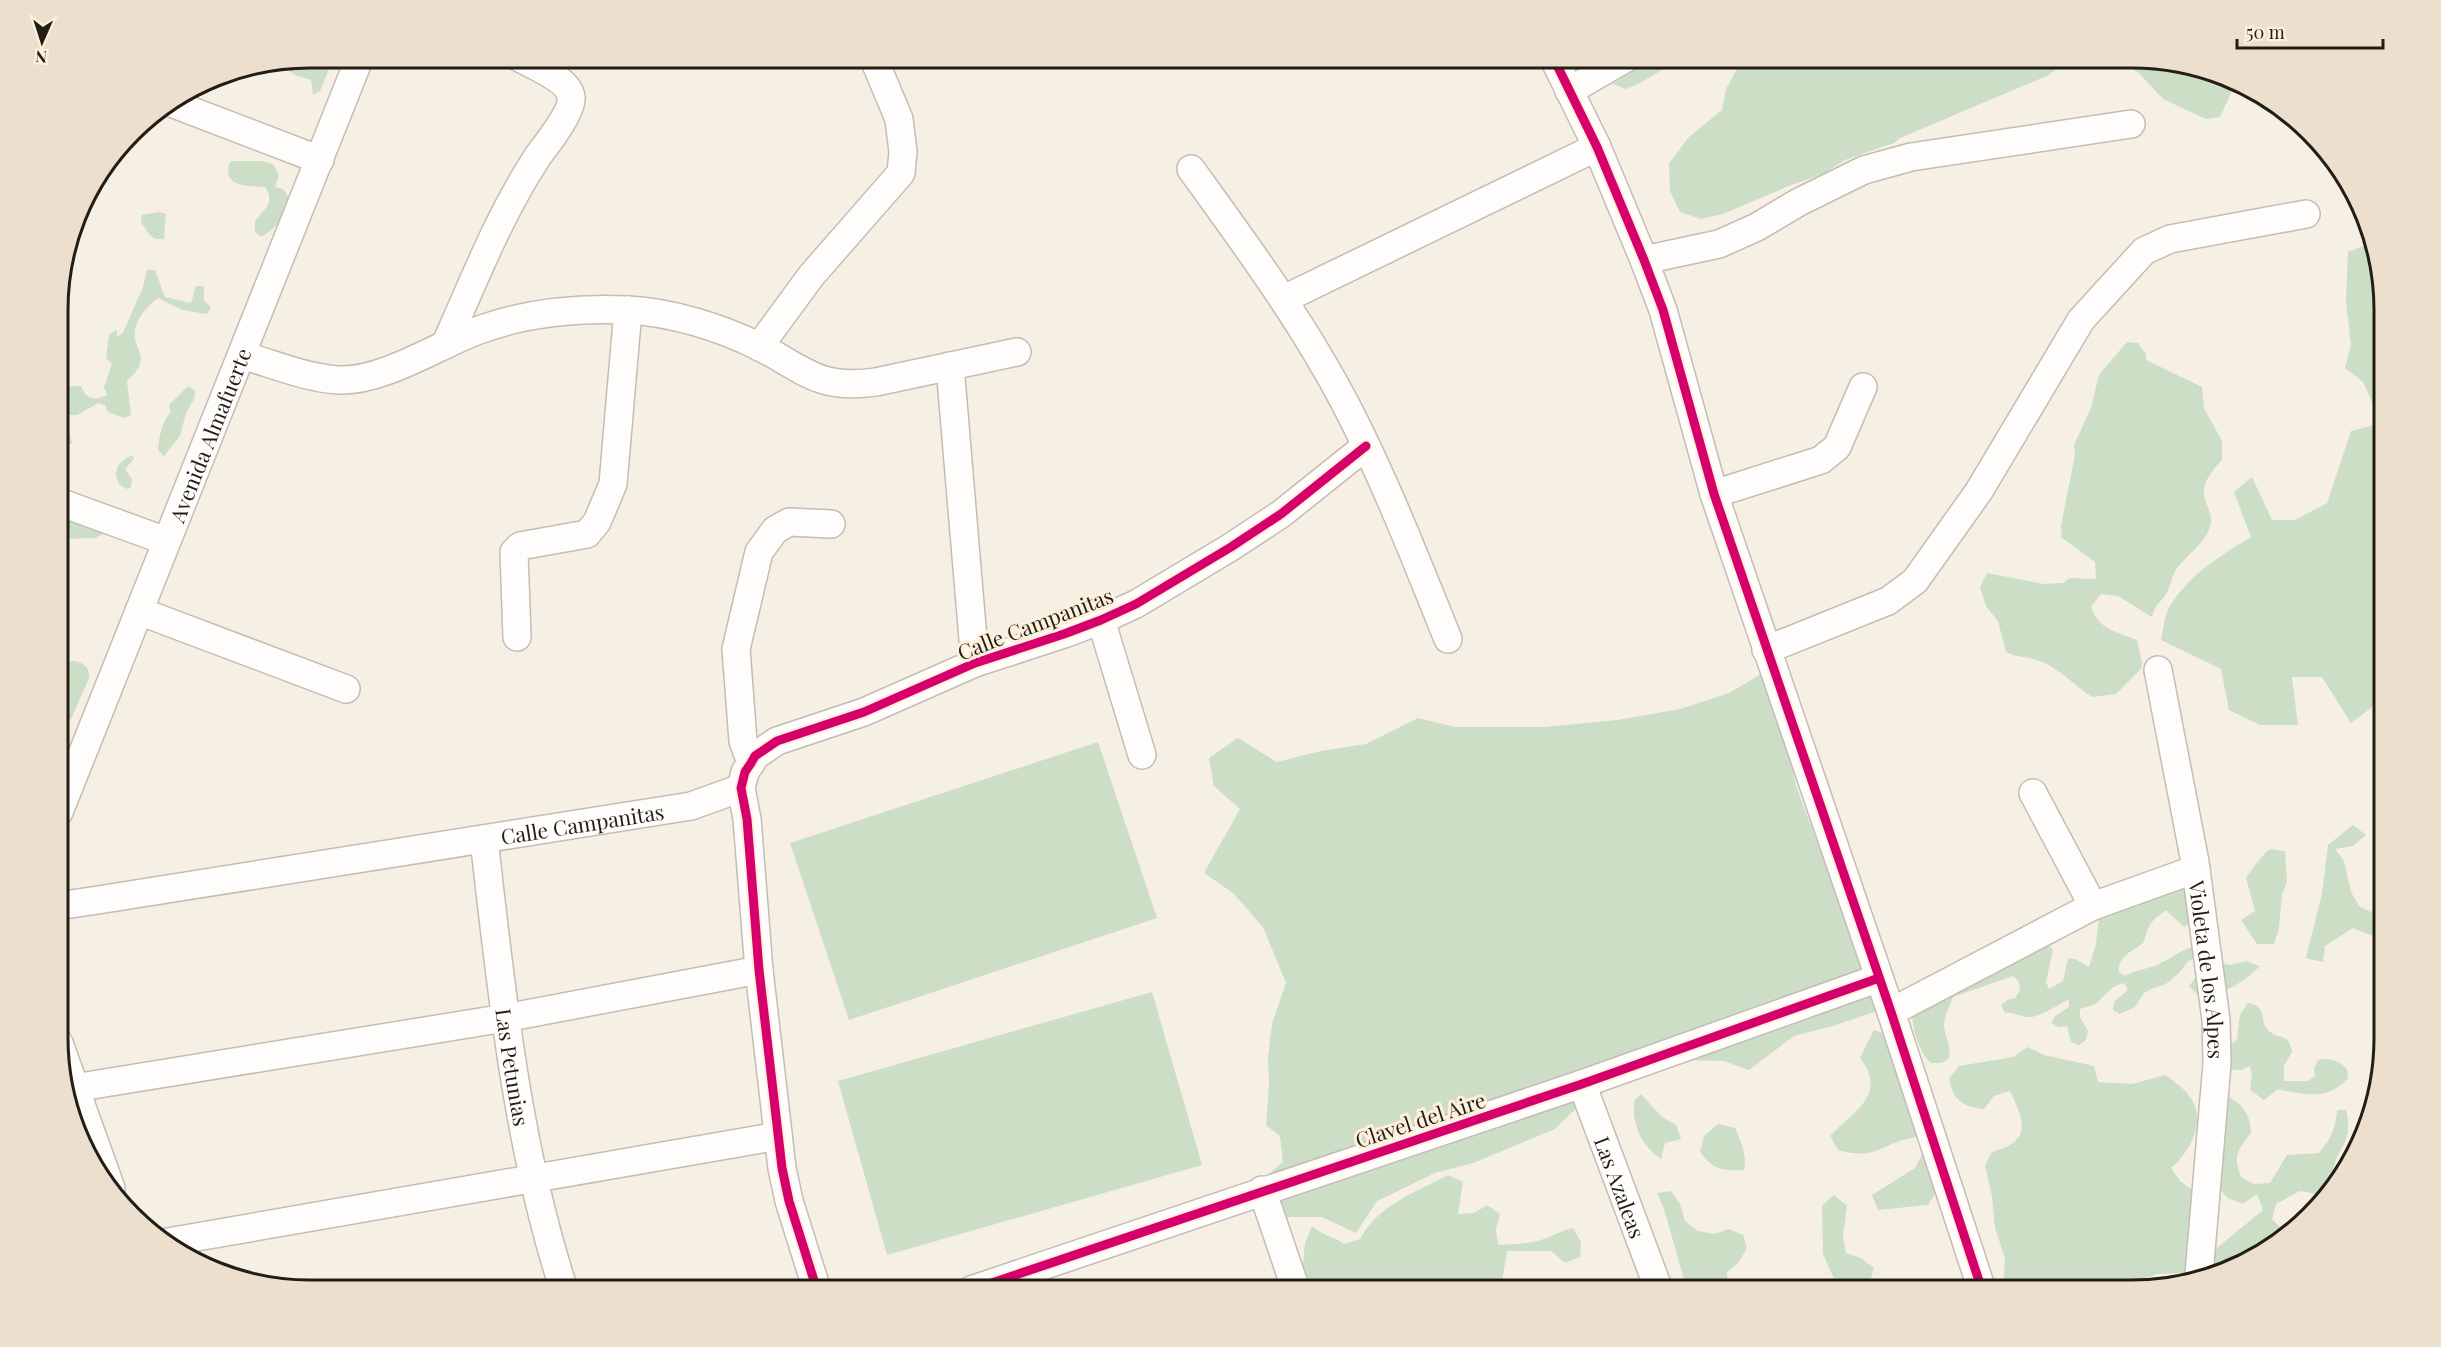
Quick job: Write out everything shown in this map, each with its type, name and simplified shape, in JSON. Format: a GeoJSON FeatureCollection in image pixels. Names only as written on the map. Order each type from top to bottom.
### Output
{"type":"FeatureCollection","features":[{"type":"Feature","properties":{"kind":"street","name":"Avenida Almafuerte"},"geometry":{"type":"LineString","coordinates":[[68,789],[356,68]]}},
{"type":"Feature","properties":{"kind":"street"},"geometry":{"type":"LineString","coordinates":[[445,345],[494,233],[524,178],[564,117],[572,100],[570,92],[560,80],[538,68]]}},
{"type":"Feature","properties":{"kind":"street"},"geometry":{"type":"LineString","coordinates":[[759,347],[811,276],[901,174],[903,152],[899,119],[885,68]]}},
{"type":"Feature","properties":{"kind":"street"},"geometry":{"type":"LineString","coordinates":[[1558,68],[1597,147],[1663,310],[1714,494],[1891,1012],[1979,1280]]}},
{"type":"Feature","properties":{"kind":"street"},"geometry":{"type":"LineString","coordinates":[[1569,91],[1610,68]]}},
{"type":"Feature","properties":{"kind":"street"},"geometry":{"type":"LineString","coordinates":[[179,106],[320,160]]}},
{"type":"Feature","properties":{"kind":"street"},"geometry":{"type":"LineString","coordinates":[[1644,260],[1719,244],[1757,227],[1799,202],[1864,170],[1911,157],[2131,124]]}},
{"type":"Feature","properties":{"kind":"street"},"geometry":{"type":"LineString","coordinates":[[1284,299],[1597,147]]}},
{"type":"Feature","properties":{"kind":"street"},"geometry":{"type":"LineString","coordinates":[[1191,169],[1284,299],[1346,404],[1394,506],[1448,639]]}},
{"type":"Feature","properties":{"kind":"street"},"geometry":{"type":"LineString","coordinates":[[1766,650],[1888,601],[1915,581],[1979,491],[2081,320],[2144,251],[2170,239],[2306,214]]}},
{"type":"Feature","properties":{"kind":"street"},"geometry":{"type":"LineString","coordinates":[[242,354],[306,374],[340,380],[381,372],[480,329],[537,315],[582,310],[628,310],[660,314],[726,332],[759,347],[799,371],[831,383],[854,385],[876,382],[1017,352]]}},
{"type":"Feature","properties":{"kind":"street"},"geometry":{"type":"LineString","coordinates":[[517,637],[514,552],[520,546],[587,534],[597,522],[613,484],[628,310]]}},
{"type":"Feature","properties":{"kind":"street"},"geometry":{"type":"LineString","coordinates":[[950,366],[975,663]]}},
{"type":"Feature","properties":{"kind":"street"},"geometry":{"type":"LineString","coordinates":[[1714,494],[1821,460],[1837,447],[1863,387]]}},
{"type":"Feature","properties":{"kind":"street","name":"Calle Campanitas"},"geometry":{"type":"LineString","coordinates":[[68,904],[691,806],[741,788],[745,772],[755,756],[777,741],[864,712],[975,663],[1101,620],[1136,604],[1241,541],[1281,514],[1365,446]]}},
{"type":"Feature","properties":{"kind":"street"},"geometry":{"type":"LineString","coordinates":[[68,505],[166,541]]}},
{"type":"Feature","properties":{"kind":"street"},"geometry":{"type":"LineString","coordinates":[[751,762],[743,741],[736,649],[759,552],[774,530],[789,522],[831,524]]}},
{"type":"Feature","properties":{"kind":"street"},"geometry":{"type":"LineString","coordinates":[[139,611],[346,689]]}},
{"type":"Feature","properties":{"kind":"street"},"geometry":{"type":"LineString","coordinates":[[1101,620],[1142,754]]}},
{"type":"Feature","properties":{"kind":"street","name":"Violeta de los Alpes"},"geometry":{"type":"LineString","coordinates":[[2158,670],[2196,869],[2215,1010],[2217,1064],[2199,1270]]}},
{"type":"Feature","properties":{"kind":"street"},"geometry":{"type":"LineString","coordinates":[[741,788],[747,819],[759,970],[778,1137],[789,1202],[814,1280]]}},
{"type":"Feature","properties":{"kind":"street"},"geometry":{"type":"LineString","coordinates":[[2033,793],[2093,906]]}},
{"type":"Feature","properties":{"kind":"street","name":"Las Petunias"},"geometry":{"type":"LineString","coordinates":[[484,839],[505,1018],[535,1179],[561,1280]]}},
{"type":"Feature","properties":{"kind":"street"},"geometry":{"type":"LineString","coordinates":[[1891,1012],[2093,906],[2196,869]]}},
{"type":"Feature","properties":{"kind":"street"},"geometry":{"type":"LineString","coordinates":[[74,1088],[505,1018],[759,970]]}},
{"type":"Feature","properties":{"kind":"street","name":"Clavel del Aire"},"geometry":{"type":"LineString","coordinates":[[999,1280],[1581,1084],[1879,978]]}},
{"type":"Feature","properties":{"kind":"street"},"geometry":{"type":"LineString","coordinates":[[72,1081],[100,1158]]}},
{"type":"Feature","properties":{"kind":"street","name":"Las Azaleas"},"geometry":{"type":"LineString","coordinates":[[1581,1084],[1655,1280]]}},
{"type":"Feature","properties":{"kind":"street"},"geometry":{"type":"LineString","coordinates":[[177,1240],[778,1137]]}},
{"type":"Feature","properties":{"kind":"street"},"geometry":{"type":"LineString","coordinates":[[1262,1190],[1293,1280]]}},
{"type":"Feature","properties":{"kind":"green space"},"geometry":{"type":"Polygon","coordinates":[[[329,68],[320,91],[313,95],[311,80],[288,70],[329,68]]]}},
{"type":"Feature","properties":{"kind":"green space"},"geometry":{"type":"Polygon","coordinates":[[[1637,68],[1666,68],[1626,89],[1613,84],[1637,68]]]}},
{"type":"Feature","properties":{"kind":"green space"},"geometry":{"type":"Polygon","coordinates":[[[1738,68],[2058,68],[2049,75],[1900,138],[1894,143],[1845,160],[1823,174],[1723,214],[1701,219],[1680,212],[1670,191],[1669,163],[1689,137],[1722,110],[1726,89],[1738,68]]]}},
{"type":"Feature","properties":{"kind":"green space"},"geometry":{"type":"Polygon","coordinates":[[[2131,68],[2178,72],[2209,80],[2233,90],[2220,117],[2206,119],[2163,99],[2138,72],[2131,68]]]}},
{"type":"Feature","properties":{"kind":"green space"},"geometry":{"type":"Polygon","coordinates":[[[262,161],[274,165],[279,176],[275,187],[283,189],[288,196],[284,214],[271,230],[261,237],[255,232],[255,222],[269,202],[268,193],[265,187],[238,184],[233,181],[228,170],[230,162],[262,161]]]}},
{"type":"Feature","properties":{"kind":"green space"},"geometry":{"type":"Polygon","coordinates":[[[159,212],[166,214],[164,239],[153,237],[141,223],[142,215],[159,212]]]}},
{"type":"Feature","properties":{"kind":"green space"},"geometry":{"type":"Polygon","coordinates":[[[2365,246],[2369,263],[2373,294],[2373,404],[2363,382],[2345,368],[2351,345],[2346,302],[2348,252],[2365,246]]]}},
{"type":"Feature","properties":{"kind":"green space"},"geometry":{"type":"Polygon","coordinates":[[[147,270],[155,270],[165,297],[191,303],[196,286],[204,286],[204,301],[211,307],[207,314],[182,310],[158,298],[141,315],[136,326],[136,342],[141,358],[138,368],[127,381],[131,415],[124,418],[108,412],[105,405],[98,403],[77,415],[68,417],[68,387],[81,386],[85,394],[91,398],[107,395],[104,387],[112,364],[106,358],[109,334],[117,330],[117,337],[123,333],[143,287],[147,270]]]}},
{"type":"Feature","properties":{"kind":"green space"},"geometry":{"type":"Polygon","coordinates":[[[2127,342],[2138,343],[2146,354],[2146,360],[2202,387],[2204,408],[2222,441],[2222,460],[2205,484],[2205,500],[2211,522],[2208,532],[2173,574],[2168,591],[2156,606],[2152,617],[2118,596],[2101,594],[2091,606],[2103,625],[2137,640],[2142,662],[2141,669],[2116,694],[2092,697],[2048,665],[2006,652],[1998,621],[1986,606],[1980,587],[1987,573],[2044,584],[2063,583],[2070,578],[2096,579],[2095,562],[2062,538],[2061,526],[2075,455],[2074,445],[2091,408],[2099,375],[2127,342]]]}},
{"type":"Feature","properties":{"kind":"green space"},"geometry":{"type":"Polygon","coordinates":[[[188,386],[195,391],[194,399],[186,413],[180,436],[164,456],[158,450],[163,424],[171,412],[169,405],[188,386]]]}},
{"type":"Feature","properties":{"kind":"green space"},"geometry":{"type":"Polygon","coordinates":[[[2373,425],[2373,706],[2351,723],[2322,677],[2292,677],[2298,725],[2260,725],[2229,710],[2221,669],[2161,640],[2167,612],[2179,593],[2197,574],[2251,537],[2234,492],[2252,477],[2272,520],[2295,520],[2327,503],[2351,431],[2373,425]]]}},
{"type":"Feature","properties":{"kind":"green space"},"geometry":{"type":"Polygon","coordinates":[[[68,428],[72,443],[68,446],[68,428]]]}},
{"type":"Feature","properties":{"kind":"green space"},"geometry":{"type":"Polygon","coordinates":[[[132,455],[134,459],[125,469],[132,479],[131,487],[127,489],[120,485],[116,471],[123,461],[132,455]]]}},
{"type":"Feature","properties":{"kind":"green space"},"geometry":{"type":"Polygon","coordinates":[[[68,518],[107,532],[95,538],[68,539],[68,518]]]}},
{"type":"Feature","properties":{"kind":"green space"},"geometry":{"type":"Polygon","coordinates":[[[73,661],[85,666],[89,678],[71,719],[68,720],[68,663],[73,661]]]}},
{"type":"Feature","properties":{"kind":"green space"},"geometry":{"type":"Polygon","coordinates":[[[1771,668],[1796,786],[1880,1010],[1794,1036],[1749,1070],[1724,1061],[1679,1060],[1610,1075],[1555,1129],[1473,1163],[1435,1173],[1377,1201],[1356,1233],[1322,1217],[1279,1217],[1264,1178],[1283,1162],[1280,1136],[1266,1125],[1269,1085],[1268,1057],[1272,1024],[1286,983],[1263,927],[1233,893],[1204,873],[1240,809],[1214,786],[1209,758],[1238,738],[1277,762],[1321,751],[1366,744],[1418,718],[1455,727],[1545,727],[1618,720],[1680,709],[1729,693],[1771,668]]]}},
{"type":"Feature","properties":{"kind":"green space"},"geometry":{"type":"Polygon","coordinates":[[[1098,742],[1157,918],[849,1020],[790,843],[1098,742]]]}},
{"type":"Feature","properties":{"kind":"green space"},"geometry":{"type":"Polygon","coordinates":[[[2353,825],[2366,835],[2353,846],[2335,849],[2344,861],[2351,892],[2359,906],[2373,913],[2373,936],[2353,928],[2325,946],[2323,962],[2306,958],[2322,894],[2328,845],[2353,825]]]}},
{"type":"Feature","properties":{"kind":"green space"},"geometry":{"type":"Polygon","coordinates":[[[2270,849],[2285,851],[2287,882],[2282,895],[2279,928],[2274,944],[2257,944],[2241,920],[2255,911],[2246,878],[2270,849]]]}},
{"type":"Feature","properties":{"kind":"green space"},"geometry":{"type":"Polygon","coordinates":[[[2188,882],[2197,918],[2184,927],[2166,910],[2151,923],[2144,942],[2123,957],[2119,972],[2125,976],[2157,965],[2190,948],[2196,947],[2197,958],[2188,961],[2166,984],[2144,993],[2135,1007],[2120,1014],[2113,1010],[2114,1002],[2128,990],[2124,983],[2111,989],[2095,1004],[2080,1009],[2080,1017],[2088,1031],[2086,1040],[2079,1045],[2071,1042],[2067,1026],[2059,1027],[2051,1023],[2055,1016],[2069,1007],[2069,999],[2033,1017],[2005,1013],[2001,1005],[2015,998],[2020,990],[2019,982],[2013,976],[1953,997],[1944,1022],[1950,1051],[1948,1060],[1931,1063],[1923,1053],[1915,1034],[1912,1014],[2046,944],[2053,949],[2046,982],[2049,989],[2063,981],[2068,958],[2075,959],[2089,967],[2096,944],[2099,917],[2188,882]]]}},
{"type":"Feature","properties":{"kind":"green space"},"geometry":{"type":"Polygon","coordinates":[[[2246,961],[2260,966],[2240,983],[2225,991],[2201,998],[2189,986],[2199,973],[2213,962],[2230,965],[2246,961]]]}},
{"type":"Feature","properties":{"kind":"green space"},"geometry":{"type":"Polygon","coordinates":[[[1152,992],[1202,1165],[887,1255],[838,1081],[1152,992]]]}},
{"type":"Feature","properties":{"kind":"green space"},"geometry":{"type":"Polygon","coordinates":[[[2248,1003],[2259,1008],[2269,1031],[2286,1039],[2291,1046],[2292,1052],[2284,1066],[2284,1081],[2308,1081],[2315,1076],[2314,1068],[2318,1060],[2323,1059],[2334,1060],[2347,1069],[2348,1078],[2324,1093],[2306,1094],[2278,1089],[2264,1100],[2250,1090],[2252,1074],[2250,1066],[2242,1070],[2226,1069],[2224,1049],[2237,1040],[2240,1015],[2248,1003]]]}},
{"type":"Feature","properties":{"kind":"green space"},"geometry":{"type":"Polygon","coordinates":[[[1874,1030],[1888,1035],[1937,1191],[1928,1205],[1878,1210],[1872,1195],[1915,1168],[1923,1153],[1919,1137],[1897,1142],[1872,1152],[1852,1153],[1838,1150],[1830,1136],[1858,1109],[1869,1092],[1871,1082],[1868,1071],[1860,1058],[1874,1030]]]}},
{"type":"Feature","properties":{"kind":"green space"},"geometry":{"type":"Polygon","coordinates":[[[2028,1047],[2044,1055],[2094,1066],[2098,1082],[2132,1084],[2165,1075],[2190,1097],[2197,1116],[2194,1135],[2190,1145],[2171,1168],[2180,1181],[2194,1191],[2188,1272],[2157,1274],[2142,1279],[2131,1280],[2004,1280],[2005,1258],[1995,1228],[1992,1196],[1985,1166],[1992,1152],[2014,1142],[2019,1136],[2022,1129],[2019,1112],[2010,1091],[1994,1096],[1984,1109],[1965,1104],[1953,1093],[1949,1079],[1959,1066],[2013,1057],[2028,1047]]]}},
{"type":"Feature","properties":{"kind":"green space"},"geometry":{"type":"Polygon","coordinates":[[[1641,1094],[1662,1117],[1676,1125],[1681,1139],[1665,1143],[1661,1159],[1643,1141],[1636,1126],[1634,1101],[1641,1094]]]}},
{"type":"Feature","properties":{"kind":"green space"},"geometry":{"type":"Polygon","coordinates":[[[2228,1096],[2245,1111],[2249,1120],[2251,1133],[2242,1144],[2237,1163],[2241,1177],[2254,1184],[2270,1183],[2287,1155],[2319,1153],[2332,1133],[2337,1110],[2346,1110],[2347,1136],[2336,1160],[2335,1169],[2316,1194],[2300,1191],[2276,1204],[2272,1219],[2281,1228],[2243,1252],[2210,1267],[2212,1252],[2263,1210],[2257,1194],[2243,1204],[2228,1198],[2216,1186],[2228,1096]]]}},
{"type":"Feature","properties":{"kind":"green space"},"geometry":{"type":"Polygon","coordinates":[[[1718,1124],[1735,1128],[1744,1153],[1744,1170],[1730,1170],[1714,1166],[1700,1152],[1704,1136],[1718,1124]]]}},
{"type":"Feature","properties":{"kind":"green space"},"geometry":{"type":"Polygon","coordinates":[[[1448,1175],[1463,1182],[1458,1214],[1474,1213],[1487,1205],[1500,1214],[1496,1229],[1498,1245],[1536,1241],[1573,1228],[1581,1242],[1580,1257],[1565,1263],[1551,1251],[1507,1251],[1502,1280],[1312,1280],[1302,1275],[1305,1243],[1312,1226],[1344,1244],[1360,1239],[1368,1227],[1387,1208],[1448,1175]]]}},
{"type":"Feature","properties":{"kind":"green space"},"geometry":{"type":"Polygon","coordinates":[[[1671,1191],[1680,1204],[1685,1221],[1698,1231],[1714,1234],[1729,1229],[1743,1235],[1747,1248],[1739,1262],[1727,1272],[1727,1280],[1684,1280],[1664,1209],[1657,1193],[1671,1191]]]}},
{"type":"Feature","properties":{"kind":"green space"},"geometry":{"type":"Polygon","coordinates":[[[1834,1195],[1847,1206],[1843,1237],[1846,1253],[1861,1258],[1874,1268],[1870,1280],[1835,1280],[1823,1254],[1822,1206],[1834,1195]]]}},
{"type":"Feature","properties":{"kind":"cycle path"},"geometry":{"type":"LineString","coordinates":[[1558,68],[1597,147],[1663,310],[1714,494],[1891,1012],[1979,1280]]}},
{"type":"Feature","properties":{"kind":"cycle path"},"geometry":{"type":"LineString","coordinates":[[814,1280],[789,1201],[782,1168],[759,970],[747,819],[741,788],[745,772],[755,756],[777,741],[864,712],[975,663],[1064,634],[1136,604],[1281,514],[1366,446]]}},
{"type":"Feature","properties":{"kind":"cycle path"},"geometry":{"type":"LineString","coordinates":[[1001,1280],[1582,1084],[1879,978]]}}]}
